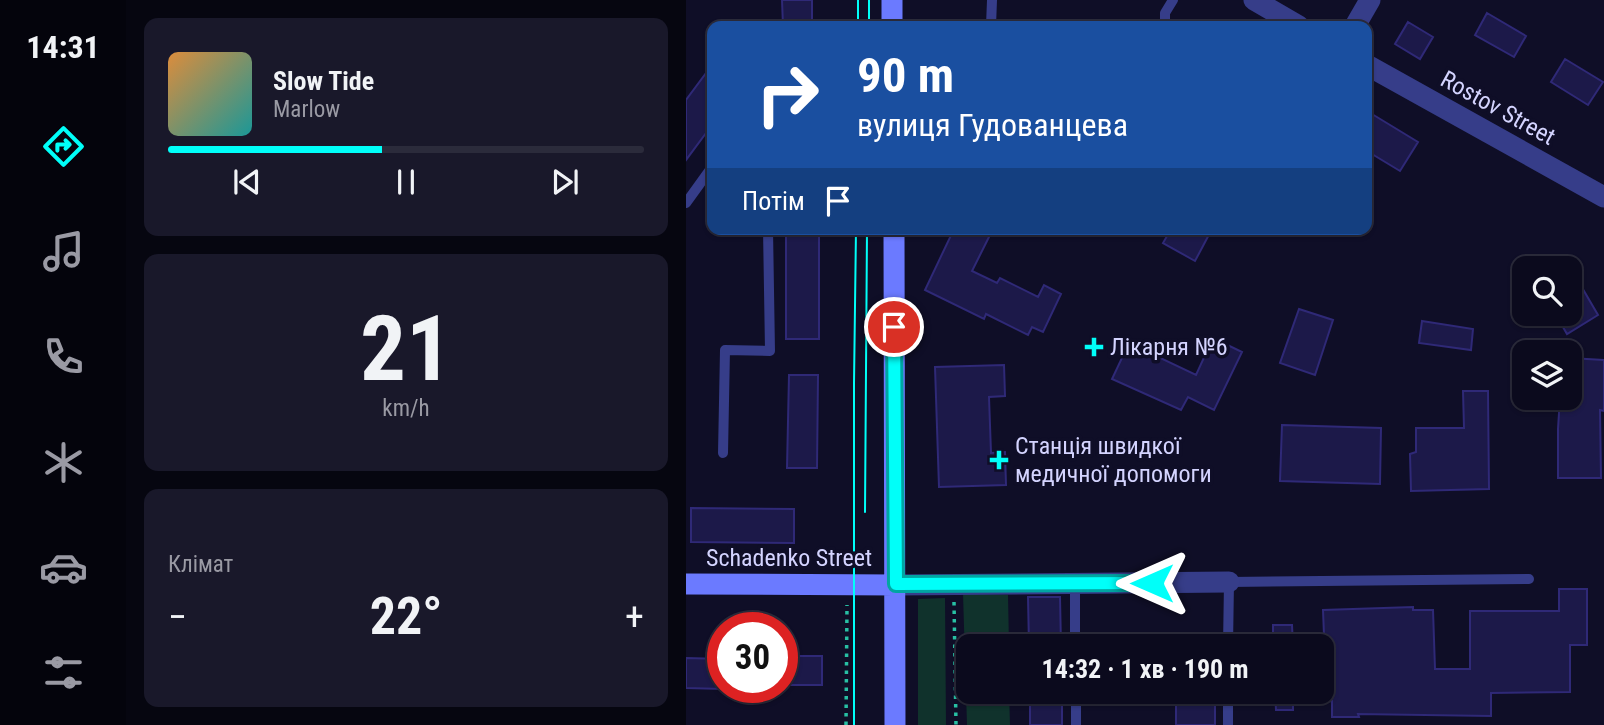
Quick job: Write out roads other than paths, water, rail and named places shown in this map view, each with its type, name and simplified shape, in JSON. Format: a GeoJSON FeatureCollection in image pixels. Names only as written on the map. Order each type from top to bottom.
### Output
{"type":"FeatureCollection","features":[{"type":"Feature","properties":{"kind":"street"},"geometry":{"type":"LineString","coordinates":[[892,0],[892,21]]}},
{"type":"Feature","properties":{"kind":"street"},"geometry":{"type":"LineString","coordinates":[[1254,0],[1290,21]]}},
{"type":"Feature","properties":{"kind":"street"},"geometry":{"type":"LineString","coordinates":[[1358,21],[1370,0]]}},
{"type":"Feature","properties":{"kind":"street","name":"Rostov Street"},"geometry":{"type":"LineString","coordinates":[[1372,68],[1604,197]]}},
{"type":"Feature","properties":{"kind":"street"},"geometry":{"type":"LineString","coordinates":[[894,235],[895,725]]}},
{"type":"Feature","properties":{"kind":"street","name":"Schadenko Street"},"geometry":{"type":"LineString","coordinates":[[686,584],[954,586],[1229,582]]}},
{"type":"Feature","properties":{"kind":"lane"},"geometry":{"type":"LineString","coordinates":[[991,21],[992,0]]}},
{"type":"Feature","properties":{"kind":"lane"},"geometry":{"type":"LineString","coordinates":[[1165,21],[1165,13],[1173,0]]}},
{"type":"Feature","properties":{"kind":"lane"},"geometry":{"type":"LineString","coordinates":[[686,202],[707,174]]}},
{"type":"Feature","properties":{"kind":"lane"},"geometry":{"type":"LineString","coordinates":[[723,453],[725,351],[770,351],[768,235]]}},
{"type":"Feature","properties":{"kind":"lane"},"geometry":{"type":"LineString","coordinates":[[1228,634],[1229,582],[1529,579]]}},
{"type":"Feature","properties":{"kind":"lane"},"geometry":{"type":"LineString","coordinates":[[1074,583],[1075,634]]}},
{"type":"Feature","properties":{"kind":"lane"},"geometry":{"type":"LineString","coordinates":[[1076,704],[1076,725]]}},
{"type":"Feature","properties":{"kind":"lane"},"geometry":{"type":"LineString","coordinates":[[1228,704],[1228,725]]}},
{"type":"Feature","properties":{"kind":"tram line"},"geometry":{"type":"LineString","coordinates":[[858,0],[858,21]]}},
{"type":"Feature","properties":{"kind":"tram line"},"geometry":{"type":"LineString","coordinates":[[869,0],[869,21]]}},
{"type":"Feature","properties":{"kind":"tram line"},"geometry":{"type":"LineString","coordinates":[[854,725],[856,235]]}},
{"type":"Feature","properties":{"kind":"tram line"},"geometry":{"type":"LineString","coordinates":[[865,512],[867,235]]}},
{"type":"Feature","properties":{"kind":"place","name":"Лікарня №6"},"geometry":{"type":"Point","coordinates":[1094,347]}},
{"type":"Feature","properties":{"kind":"place","name":"Станція швидкої медичної допомоги"},"geometry":{"type":"Point","coordinates":[999,460]}}]}
